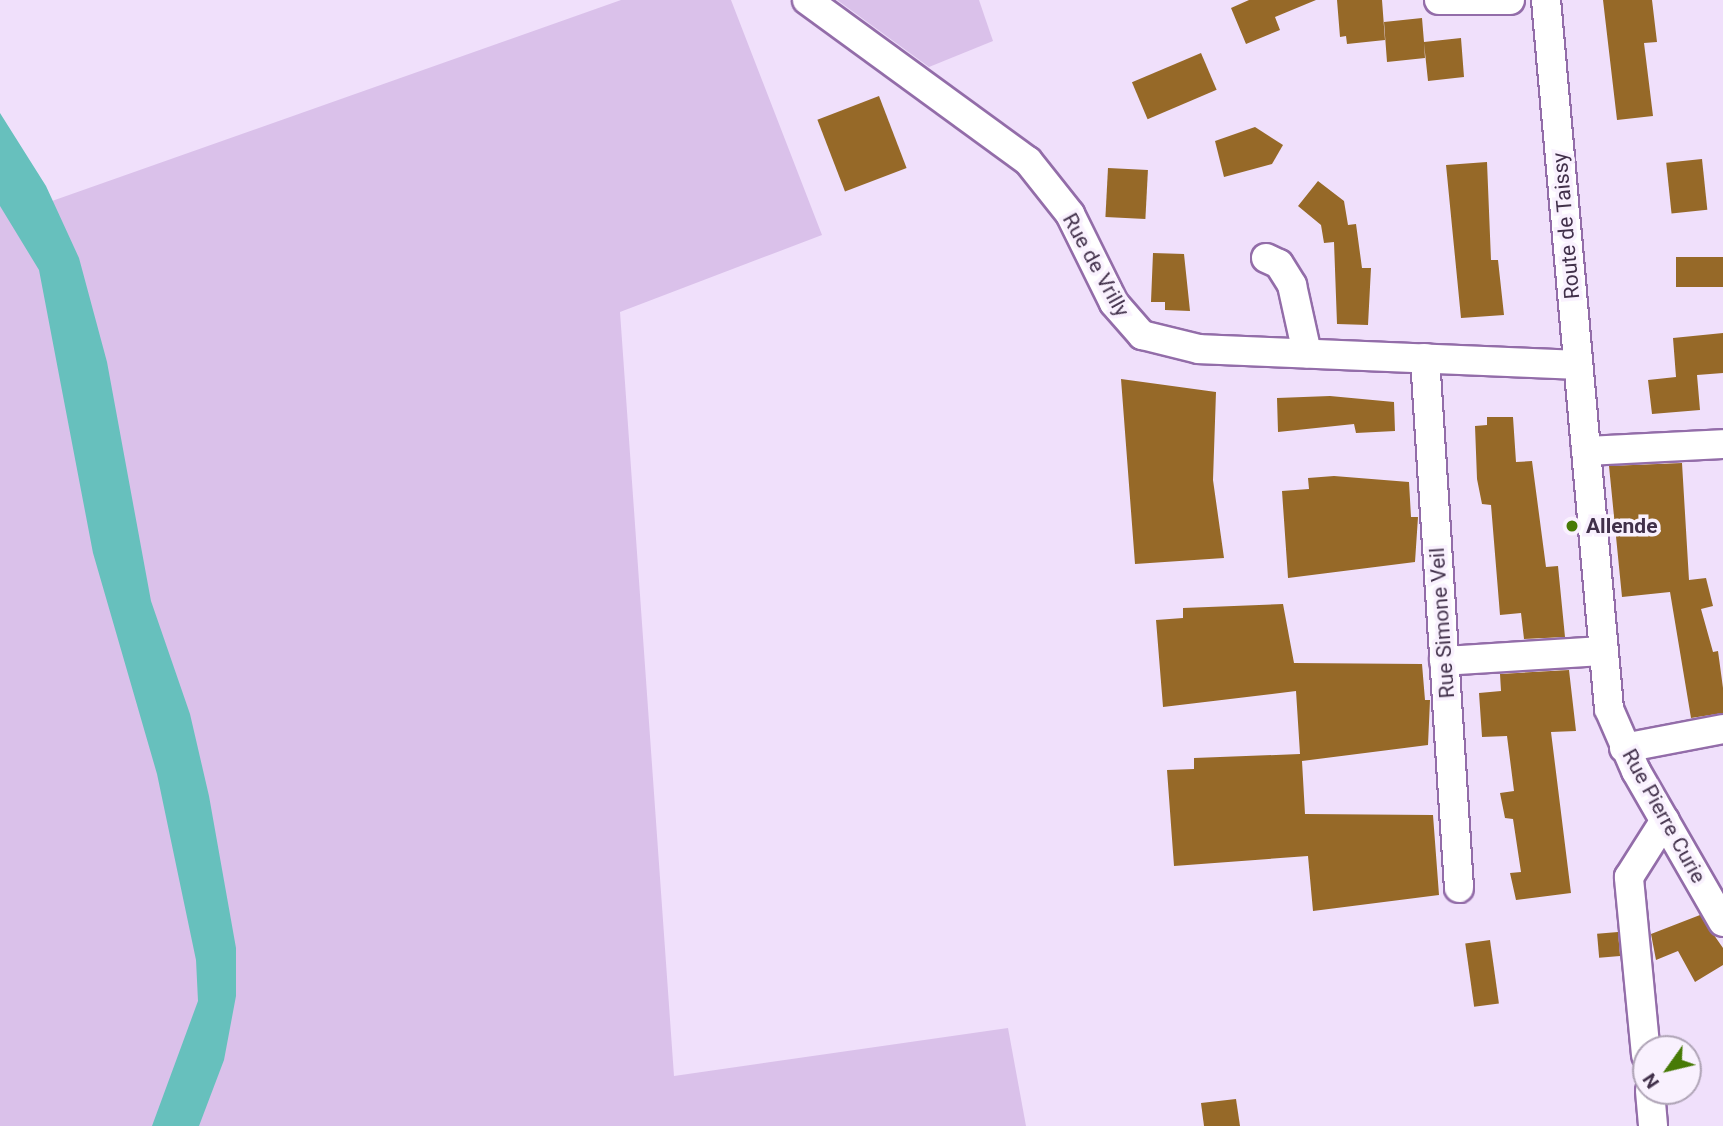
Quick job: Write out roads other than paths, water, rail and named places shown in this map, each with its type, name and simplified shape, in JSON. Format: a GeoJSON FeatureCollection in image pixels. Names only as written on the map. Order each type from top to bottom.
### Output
{"type":"FeatureCollection","features":[{"type":"Feature","properties":{"kind":"street","name":"Rue de Vrilly"},"geometry":{"type":"LineString","coordinates":[[807,0],[1028,162],[1070,214],[1114,303],[1142,335],[1199,349],[1578,365]]}},
{"type":"Feature","properties":{"kind":"street"},"geometry":{"type":"LineString","coordinates":[[1439,0],[1510,0]]}},
{"type":"Feature","properties":{"kind":"street","name":"Route de Taissy"},"geometry":{"type":"LineString","coordinates":[[1546,0],[1604,651]]}},
{"type":"Feature","properties":{"kind":"street"},"geometry":{"type":"LineString","coordinates":[[1266,258],[1279,264],[1292,285],[1307,353]]}},
{"type":"Feature","properties":{"kind":"street","name":"Rue Simone Veil"},"geometry":{"type":"LineString","coordinates":[[1425,358],[1459,888]]}},
{"type":"Feature","properties":{"kind":"street"},"geometry":{"type":"LineString","coordinates":[[1586,451],[1723,444]]}},
{"type":"Feature","properties":{"kind":"street"},"geometry":{"type":"LineString","coordinates":[[1444,661],[1604,651]]}},
{"type":"Feature","properties":{"kind":"street","name":"Rue Pierre Curie"},"geometry":{"type":"LineString","coordinates":[[1604,651],[1609,709],[1624,748],[1723,922]]}},
{"type":"Feature","properties":{"kind":"street"},"geometry":{"type":"LineString","coordinates":[[1624,748],[1723,729]]}},
{"type":"Feature","properties":{"kind":"street"},"geometry":{"type":"LineString","coordinates":[[1644,1035],[1629,877],[1665,820]]}},
{"type":"Feature","properties":{"kind":"street"},"geometry":{"type":"LineString","coordinates":[[1651,1105],[1653,1126]]}},
{"type":"Feature","properties":{"kind":"place","name":"Allende"},"geometry":{"type":"Point","coordinates":[1572,526]}}]}
